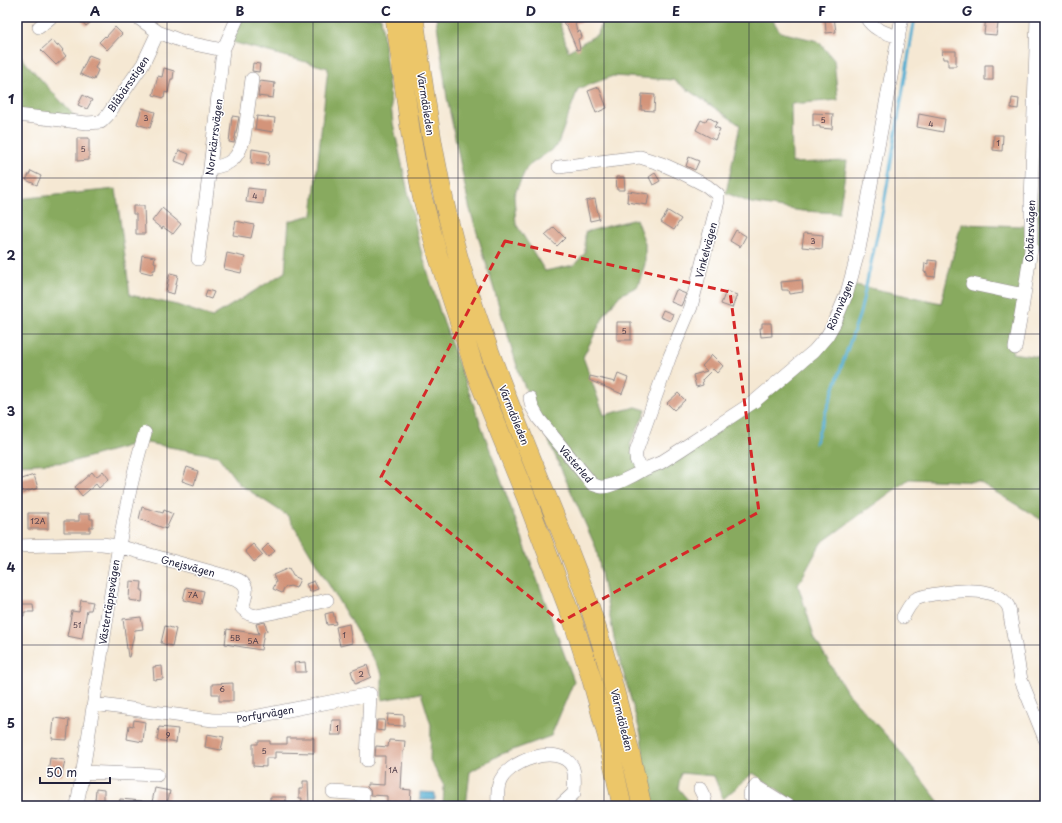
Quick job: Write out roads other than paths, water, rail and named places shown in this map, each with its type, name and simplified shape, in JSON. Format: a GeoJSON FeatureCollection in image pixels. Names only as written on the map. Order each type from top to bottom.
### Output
{"type":"FeatureCollection","features":[{"type":"Feature","properties":{"kind":"highway","name":"Värmdöleden"},"geometry":{"type":"LineString","coordinates":[[395,17],[411,136],[422,196],[438,256],[477,376],[573,621],[591,677],[607,735],[622,806]]}},
{"type":"Feature","properties":{"kind":"highway","name":"Värmdöleden"},"geometry":{"type":"LineString","coordinates":[[414,17],[424,96],[440,182],[452,235],[468,289],[502,387],[564,538],[592,613],[614,688],[630,750],[642,806]]}},
{"type":"Feature","properties":{"kind":"street"},"geometry":{"type":"LineString","coordinates":[[39,27],[51,17]]}},
{"type":"Feature","properties":{"kind":"street"},"geometry":{"type":"LineString","coordinates":[[137,17],[158,32],[184,42],[223,50]]}},
{"type":"Feature","properties":{"kind":"street","name":"Norrkärrsvägen"},"geometry":{"type":"LineString","coordinates":[[198,259],[223,50],[238,17]]}},
{"type":"Feature","properties":{"kind":"street"},"geometry":{"type":"LineString","coordinates":[[866,17],[870,24],[874,27],[899,37]]}},
{"type":"Feature","properties":{"kind":"street","name":"Rönnvägen"},"geometry":{"type":"LineString","coordinates":[[641,466],[660,463],[755,401],[814,352],[827,336],[835,322],[847,293],[859,248],[902,17]]}},
{"type":"Feature","properties":{"kind":"street","name":"Oxbärsvägen"},"geometry":{"type":"LineString","coordinates":[[1015,348],[1031,249],[1031,202],[1037,17]]}},
{"type":"Feature","properties":{"kind":"street","name":"Blåbärsstigen"},"geometry":{"type":"LineString","coordinates":[[17,115],[87,123],[101,122],[107,116],[143,64],[158,32]]}},
{"type":"Feature","properties":{"kind":"street"},"geometry":{"type":"LineString","coordinates":[[210,168],[225,165],[241,148],[244,138],[252,79]]}},
{"type":"Feature","properties":{"kind":"street","name":"Vinkelvägen"},"geometry":{"type":"LineString","coordinates":[[559,167],[640,157],[662,164],[682,173],[707,186],[718,195],[718,201],[691,307],[670,356],[636,452],[635,458],[641,466]]}},
{"type":"Feature","properties":{"kind":"street"},"geometry":{"type":"LineString","coordinates":[[972,284],[1024,295]]}},
{"type":"Feature","properties":{"kind":"street","name":"Västerled"},"geometry":{"type":"LineString","coordinates":[[530,398],[532,407],[538,419],[592,484],[602,487],[628,478],[641,466]]}},
{"type":"Feature","properties":{"kind":"street","name":"Västertäppsvägen"},"geometry":{"type":"LineString","coordinates":[[76,806],[94,704],[118,546],[139,452],[145,433]]}},
{"type":"Feature","properties":{"kind":"street","name":"Gnejsvägen"},"geometry":{"type":"LineString","coordinates":[[17,546],[90,544],[118,546],[240,581],[246,589],[246,596],[242,608],[249,614],[256,616],[328,600]]}},
{"type":"Feature","properties":{"kind":"street"},"geometry":{"type":"LineString","coordinates":[[903,617],[912,602],[928,595],[977,591],[992,594],[1003,601],[1008,606],[1021,680],[1045,739]]}},
{"type":"Feature","properties":{"kind":"street","name":"Porfyrvägen"},"geometry":{"type":"LineString","coordinates":[[94,704],[213,720],[238,720],[370,694],[367,760]]}},
{"type":"Feature","properties":{"kind":"street"},"geometry":{"type":"LineString","coordinates":[[498,806],[499,785],[503,776],[517,765],[528,759],[542,756],[555,756],[564,759],[572,766],[575,778],[574,794],[560,806]]}},
{"type":"Feature","properties":{"kind":"street"},"geometry":{"type":"LineString","coordinates":[[82,772],[157,775]]}},
{"type":"Feature","properties":{"kind":"street"},"geometry":{"type":"LineString","coordinates":[[765,806],[750,795],[756,786],[788,806]]}},
{"type":"Feature","properties":{"kind":"street"},"geometry":{"type":"LineString","coordinates":[[700,789],[706,806]]}},
{"type":"Feature","properties":{"kind":"street"},"geometry":{"type":"LineString","coordinates":[[333,792],[363,794],[363,806]]}},
{"type":"Feature","properties":{"kind":"water"},"geometry":{"type":"Polygon","coordinates":[[[420,792],[435,793],[435,800],[420,800],[420,792]]]}},
{"type":"Feature","properties":{"kind":"waterway"},"geometry":{"type":"LineString","coordinates":[[815,443],[860,313],[884,204],[915,17]]}}]}
